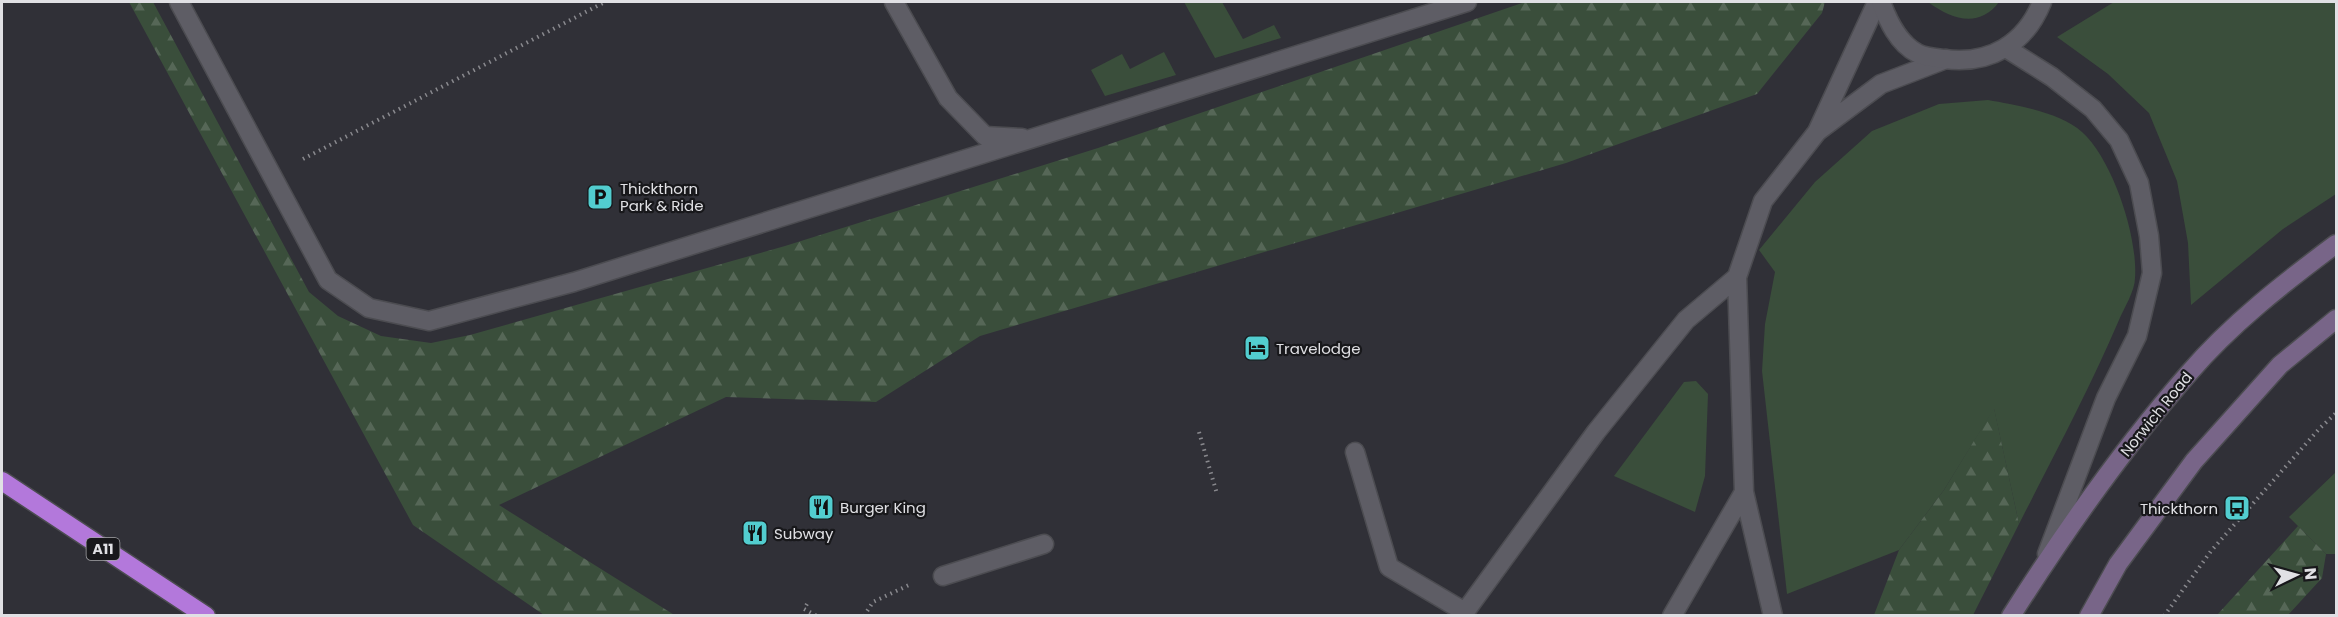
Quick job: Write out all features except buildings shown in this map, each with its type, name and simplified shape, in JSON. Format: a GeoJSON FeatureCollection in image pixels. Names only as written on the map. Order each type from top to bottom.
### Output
{"type":"FeatureCollection","features":[{"type":"Feature","properties":{"kind":"highway","name":"A11"},"geometry":{"type":"LineString","coordinates":[[2,481],[206,615]]}},
{"type":"Feature","properties":{"kind":"main road","name":"Norwich Road"},"geometry":{"type":"LineString","coordinates":[[2012,615],[2042,567],[2109,472],[2190,371],[2257,307],[2337,244]]}},
{"type":"Feature","properties":{"kind":"main road"},"geometry":{"type":"LineString","coordinates":[[2089,615],[2118,564],[2194,461],[2280,365],[2337,319]]}},
{"type":"Feature","properties":{"kind":"street"},"geometry":{"type":"LineString","coordinates":[[178,2],[328,280],[369,308],[429,321],[574,282],[1467,2]]}},
{"type":"Feature","properties":{"kind":"street"},"geometry":{"type":"LineString","coordinates":[[894,2],[948,99],[985,136],[1030,139]]}},
{"type":"Feature","properties":{"kind":"street"},"geometry":{"type":"LineString","coordinates":[[1773,615],[1744,492],[1737,277],[1763,201],[1817,132],[1876,2]]}},
{"type":"Feature","properties":{"kind":"street"},"geometry":{"type":"LineString","coordinates":[[1881,2],[1887,20],[1901,41],[1918,54],[1968,61],[1991,56],[2018,40],[2042,2]]}},
{"type":"Feature","properties":{"kind":"street"},"geometry":{"type":"LineString","coordinates":[[2006,48],[2052,77],[2093,109],[2119,140],[2139,183],[2149,236],[2152,273],[2137,336],[2106,398],[2042,567]]}},
{"type":"Feature","properties":{"kind":"street"},"geometry":{"type":"LineString","coordinates":[[1817,132],[1881,84],[1946,59]]}},
{"type":"Feature","properties":{"kind":"street"},"geometry":{"type":"LineString","coordinates":[[1355,452],[1389,567],[1464,614],[1596,432],[1686,320],[1737,277]]}},
{"type":"Feature","properties":{"kind":"street"},"geometry":{"type":"LineString","coordinates":[[1672,615],[1744,492]]}},
{"type":"Feature","properties":{"kind":"street"},"geometry":{"type":"LineString","coordinates":[[943,576],[1044,544]]}},
{"type":"Feature","properties":{"kind":"path"},"geometry":{"type":"LineString","coordinates":[[315,153],[605,2]]}},
{"type":"Feature","properties":{"kind":"path"},"geometry":{"type":"LineString","coordinates":[[2164,615],[2211,551],[2319,429],[2337,413]]}},
{"type":"Feature","properties":{"kind":"path"},"geometry":{"type":"LineString","coordinates":[[1199,432],[1217,494]]}},
{"type":"Feature","properties":{"kind":"path"},"geometry":{"type":"LineString","coordinates":[[864,615],[873,602],[905,586],[943,576]]}},
{"type":"Feature","properties":{"kind":"path"},"geometry":{"type":"LineString","coordinates":[[807,604],[804,609],[817,615]]}},
{"type":"Feature","properties":{"kind":"green space"},"geometry":{"type":"Polygon","coordinates":[[[129,2],[153,2],[309,292],[338,316],[381,336],[431,343],[470,335],[785,246],[1098,148],[1525,2],[1825,2],[1822,13],[1757,94],[1566,163],[980,336],[876,402],[726,397],[499,505],[676,616],[544,615],[413,525],[129,2]]]}},
{"type":"Feature","properties":{"kind":"green space"},"geometry":{"type":"Polygon","coordinates":[[[1184,2],[1222,2],[1243,39],[1274,25],[1281,38],[1215,58],[1184,2]]]}},
{"type":"Feature","properties":{"kind":"green space"},"geometry":{"type":"Polygon","coordinates":[[[1928,2],[1999,2],[1983,16],[1965,18],[1955,17],[1928,2]]]}},
{"type":"Feature","properties":{"kind":"green space"},"geometry":{"type":"Polygon","coordinates":[[[2114,2],[2336,2],[2336,194],[2283,229],[2191,305],[2188,243],[2177,181],[2149,113],[2108,74],[2057,37],[2114,2]]]}},
{"type":"Feature","properties":{"kind":"green space"},"geometry":{"type":"Polygon","coordinates":[[[1164,52],[1176,75],[1105,96],[1091,70],[1122,54],[1130,69],[1164,52]]]}},
{"type":"Feature","properties":{"kind":"green space"},"geometry":{"type":"Polygon","coordinates":[[[1988,100],[2037,110],[2062,119],[2082,132],[2093,145],[2113,180],[2128,221],[2135,261],[2135,283],[2131,294],[2083,398],[2019,524],[1994,409],[1944,490],[1899,550],[1787,594],[1762,371],[1765,324],[1775,272],[1759,250],[1815,182],[1872,131],[1939,104],[1988,100]]]}},
{"type":"Feature","properties":{"kind":"green space"},"geometry":{"type":"Polygon","coordinates":[[[1696,381],[1708,394],[1705,476],[1695,512],[1614,476],[1684,382],[1696,381]]]}},
{"type":"Feature","properties":{"kind":"green space"},"geometry":{"type":"Polygon","coordinates":[[[1994,408],[2019,524],[1973,615],[1874,615],[1899,550],[1944,490],[1994,408]]]}},
{"type":"Feature","properties":{"kind":"green space"},"geometry":{"type":"Polygon","coordinates":[[[2336,472],[2336,554],[2326,554],[2289,517],[2336,472]]]}},
{"type":"Feature","properties":{"kind":"green space"},"geometry":{"type":"Polygon","coordinates":[[[2298,526],[2326,554],[2322,578],[2288,615],[2217,615],[2298,526]]]}},
{"type":"Feature","properties":{"kind":"place","name":"Thickthorn Park & Ride"},"geometry":{"type":"Point","coordinates":[600,197]}},
{"type":"Feature","properties":{"kind":"place","name":"Travelodge"},"geometry":{"type":"Point","coordinates":[1257,348]}},
{"type":"Feature","properties":{"kind":"place","name":"Burger King"},"geometry":{"type":"Point","coordinates":[821,507]}},
{"type":"Feature","properties":{"kind":"place","name":"Thickthorn"},"geometry":{"type":"Point","coordinates":[2237,508]}},
{"type":"Feature","properties":{"kind":"place","name":"Subway"},"geometry":{"type":"Point","coordinates":[755,533]}}]}
